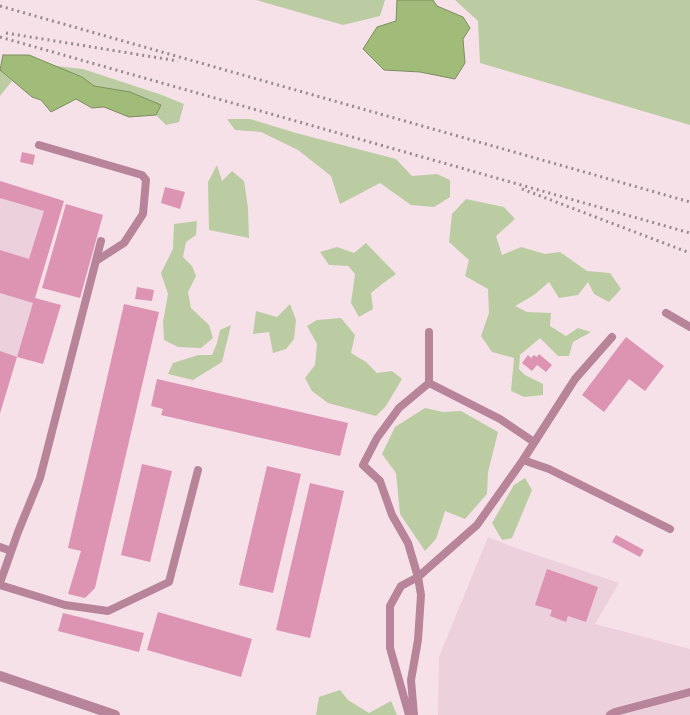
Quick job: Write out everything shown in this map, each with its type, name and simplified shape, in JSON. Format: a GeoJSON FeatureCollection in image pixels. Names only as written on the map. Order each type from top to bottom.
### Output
{"type":"FeatureCollection","features":[{"type":"Feature","properties":{"kind":"street"},"geometry":{"type":"LineString","coordinates":[[0,676],[115,715]]}},
{"type":"Feature","properties":{"kind":"lane"},"geometry":{"type":"LineString","coordinates":[[39,144],[142,175],[146,180],[143,214],[124,243],[96,261]]}},
{"type":"Feature","properties":{"kind":"lane"},"geometry":{"type":"LineString","coordinates":[[101,241],[40,478],[11,551],[0,584],[65,605],[108,611],[169,582],[198,470]]}},
{"type":"Feature","properties":{"kind":"lane"},"geometry":{"type":"LineString","coordinates":[[666,313],[690,327]]}},
{"type":"Feature","properties":{"kind":"lane"},"geometry":{"type":"LineString","coordinates":[[429,332],[429,383]]}},
{"type":"Feature","properties":{"kind":"lane"},"geometry":{"type":"LineString","coordinates":[[409,715],[390,648],[390,606],[401,586],[418,577],[477,525],[523,460],[575,379],[612,337]]}},
{"type":"Feature","properties":{"kind":"lane"},"geometry":{"type":"LineString","coordinates":[[429,383],[500,419],[534,442]]}},
{"type":"Feature","properties":{"kind":"lane"},"geometry":{"type":"LineString","coordinates":[[414,715],[412,680],[418,640],[421,595],[418,577],[408,543],[392,515],[380,481],[363,465],[377,438],[399,408],[429,383]]}},
{"type":"Feature","properties":{"kind":"lane"},"geometry":{"type":"LineString","coordinates":[[523,460],[549,469],[599,492],[670,529]]}},
{"type":"Feature","properties":{"kind":"lane"},"geometry":{"type":"LineString","coordinates":[[0,547],[11,551]]}},
{"type":"Feature","properties":{"kind":"lane"},"geometry":{"type":"LineString","coordinates":[[615,714],[690,692]]}},
{"type":"Feature","properties":{"kind":"shaded area"},"geometry":{"type":"Polygon","coordinates":[[[256,0],[385,0],[380,16],[343,25],[256,0]]]}},
{"type":"Feature","properties":{"kind":"shaded area"},"geometry":{"type":"Polygon","coordinates":[[[397,0],[433,0],[437,6],[463,17],[470,28],[463,39],[465,63],[455,79],[420,72],[384,70],[363,49],[377,27],[396,21],[397,0]]]}},
{"type":"Feature","properties":{"kind":"shaded area"},"geometry":{"type":"Polygon","coordinates":[[[455,0],[690,0],[690,125],[480,63],[478,21],[455,0]]]}},
{"type":"Feature","properties":{"kind":"shaded area"},"geometry":{"type":"Polygon","coordinates":[[[3,55],[29,55],[82,77],[94,86],[130,92],[161,105],[156,115],[129,117],[104,107],[92,108],[76,99],[51,112],[41,100],[32,97],[0,70],[3,55]]]}},
{"type":"Feature","properties":{"kind":"shaded area"},"geometry":{"type":"Polygon","coordinates":[[[56,66],[83,69],[162,95],[184,104],[179,122],[166,125],[156,115],[160,105],[130,92],[94,86],[82,77],[56,66]]]}},
{"type":"Feature","properties":{"kind":"shaded area"},"geometry":{"type":"Polygon","coordinates":[[[0,70],[12,81],[0,96],[0,70]]]}},
{"type":"Feature","properties":{"kind":"shaded area"},"geometry":{"type":"Polygon","coordinates":[[[227,119],[250,119],[296,133],[396,159],[412,176],[437,174],[450,180],[450,197],[434,207],[411,205],[380,183],[340,204],[331,176],[298,150],[261,132],[235,130],[227,119]]]}},
{"type":"Feature","properties":{"kind":"shaded area"},"geometry":{"type":"Polygon","coordinates":[[[217,165],[222,181],[232,171],[244,181],[248,208],[249,238],[209,230],[208,182],[217,165]]]}},
{"type":"Feature","properties":{"kind":"shaded area"},"geometry":{"type":"Polygon","coordinates":[[[0,181],[64,201],[0,414],[0,181]]]}},
{"type":"Feature","properties":{"kind":"shaded area"},"geometry":{"type":"Polygon","coordinates":[[[466,199],[504,207],[515,219],[496,236],[502,255],[521,247],[545,254],[560,252],[587,271],[610,273],[621,289],[609,302],[594,294],[588,282],[578,295],[559,298],[549,282],[534,295],[515,306],[527,312],[551,313],[550,326],[566,336],[578,328],[591,332],[573,342],[569,356],[558,356],[540,338],[520,355],[519,369],[525,375],[543,384],[543,395],[524,397],[511,391],[514,358],[492,352],[481,336],[489,313],[488,289],[465,276],[469,260],[449,242],[452,214],[466,199]]]}},
{"type":"Feature","properties":{"kind":"shaded area"},"geometry":{"type":"Polygon","coordinates":[[[197,221],[196,235],[186,242],[183,257],[192,266],[196,276],[188,292],[191,308],[209,325],[213,338],[201,348],[178,347],[164,340],[163,322],[168,294],[161,273],[173,249],[174,224],[197,221]]]}},
{"type":"Feature","properties":{"kind":"shaded area"},"geometry":{"type":"Polygon","coordinates":[[[366,243],[396,274],[371,293],[373,309],[359,317],[351,303],[355,274],[348,266],[329,265],[320,252],[337,247],[354,253],[366,243]]]}},
{"type":"Feature","properties":{"kind":"shaded area"},"geometry":{"type":"Polygon","coordinates":[[[290,304],[296,320],[294,339],[286,349],[273,353],[269,332],[253,334],[256,311],[277,317],[290,304]]]}},
{"type":"Feature","properties":{"kind":"shaded area"},"geometry":{"type":"Polygon","coordinates":[[[341,318],[355,335],[351,353],[366,362],[377,373],[392,371],[402,379],[386,406],[376,416],[328,403],[312,391],[305,378],[315,365],[317,344],[307,326],[317,320],[341,318]]]}},
{"type":"Feature","properties":{"kind":"shaded area"},"geometry":{"type":"Polygon","coordinates":[[[231,325],[222,362],[193,380],[168,374],[173,363],[198,355],[212,355],[220,330],[231,325]]]}},
{"type":"Feature","properties":{"kind":"shaded area"},"geometry":{"type":"Polygon","coordinates":[[[425,408],[443,412],[461,411],[498,432],[488,472],[487,494],[465,519],[445,511],[436,539],[425,551],[400,514],[396,473],[382,454],[395,427],[425,408]]]}},
{"type":"Feature","properties":{"kind":"shaded area"},"geometry":{"type":"Polygon","coordinates":[[[525,478],[532,490],[512,538],[502,540],[492,523],[514,485],[525,478]]]}},
{"type":"Feature","properties":{"kind":"shaded area"},"geometry":{"type":"Polygon","coordinates":[[[488,537],[619,583],[595,624],[690,649],[690,715],[438,715],[439,657],[488,537]]]}},
{"type":"Feature","properties":{"kind":"shaded area"},"geometry":{"type":"Polygon","coordinates":[[[340,690],[348,700],[369,713],[391,701],[397,715],[316,715],[319,697],[340,690]]]}},
{"type":"Feature","properties":{"kind":"building"},"geometry":{"type":"Polygon","coordinates":[[[22,152],[35,155],[33,165],[20,162],[22,152]]]}},
{"type":"Feature","properties":{"kind":"building"},"geometry":{"type":"Polygon","coordinates":[[[0,181],[64,201],[35,298],[61,305],[43,364],[17,357],[33,303],[0,293],[0,250],[29,259],[44,211],[0,198],[0,181]]]}},
{"type":"Feature","properties":{"kind":"building"},"geometry":{"type":"Polygon","coordinates":[[[165,187],[185,192],[180,209],[161,203],[165,187]]]}},
{"type":"Feature","properties":{"kind":"building"},"geometry":{"type":"Polygon","coordinates":[[[66,204],[103,215],[80,298],[42,288],[66,204]]]}},
{"type":"Feature","properties":{"kind":"building"},"geometry":{"type":"Polygon","coordinates":[[[137,287],[154,290],[152,301],[135,299],[137,287]]]}},
{"type":"Feature","properties":{"kind":"building"},"geometry":{"type":"Polygon","coordinates":[[[124,304],[159,312],[95,588],[85,598],[68,594],[81,551],[68,548],[124,304]]]}},
{"type":"Feature","properties":{"kind":"building"},"geometry":{"type":"Polygon","coordinates":[[[626,337],[664,366],[645,391],[629,379],[604,412],[582,395],[626,337]]]}},
{"type":"Feature","properties":{"kind":"building"},"geometry":{"type":"Polygon","coordinates":[[[0,351],[17,357],[0,413],[0,351]]]}},
{"type":"Feature","properties":{"kind":"building"},"geometry":{"type":"Polygon","coordinates":[[[539,354],[552,365],[546,372],[537,365],[532,371],[522,363],[528,355],[531,358],[534,355],[537,357],[539,354]]]}},
{"type":"Feature","properties":{"kind":"building"},"geometry":{"type":"Polygon","coordinates":[[[157,379],[348,423],[340,456],[161,415],[163,409],[151,406],[157,379]]]}},
{"type":"Feature","properties":{"kind":"building"},"geometry":{"type":"Polygon","coordinates":[[[142,464],[172,471],[150,562],[121,555],[142,464]]]}},
{"type":"Feature","properties":{"kind":"building"},"geometry":{"type":"Polygon","coordinates":[[[267,466],[301,474],[273,593],[239,585],[267,466]]]}},
{"type":"Feature","properties":{"kind":"building"},"geometry":{"type":"Polygon","coordinates":[[[310,483],[344,491],[310,638],[276,630],[310,483]]]}},
{"type":"Feature","properties":{"kind":"building"},"geometry":{"type":"Polygon","coordinates":[[[616,535],[644,550],[640,557],[612,542],[616,535]]]}},
{"type":"Feature","properties":{"kind":"building"},"geometry":{"type":"Polygon","coordinates":[[[547,569],[598,587],[586,622],[568,616],[566,622],[550,616],[552,610],[535,605],[547,569]]]}},
{"type":"Feature","properties":{"kind":"building"},"geometry":{"type":"Polygon","coordinates":[[[158,612],[252,639],[241,677],[147,650],[158,612]]]}},
{"type":"Feature","properties":{"kind":"building"},"geometry":{"type":"Polygon","coordinates":[[[63,613],[144,633],[139,652],[58,631],[63,613]]]}},
{"type":"Feature","properties":{"kind":"railway"},"geometry":{"type":"LineString","coordinates":[[0,6],[690,202]]}},
{"type":"Feature","properties":{"kind":"railway"},"geometry":{"type":"LineString","coordinates":[[6,33],[178,61]]}},
{"type":"Feature","properties":{"kind":"railway"},"geometry":{"type":"LineString","coordinates":[[0,37],[690,233]]}},
{"type":"Feature","properties":{"kind":"railway"},"geometry":{"type":"LineString","coordinates":[[522,189],[690,253]]}}]}
